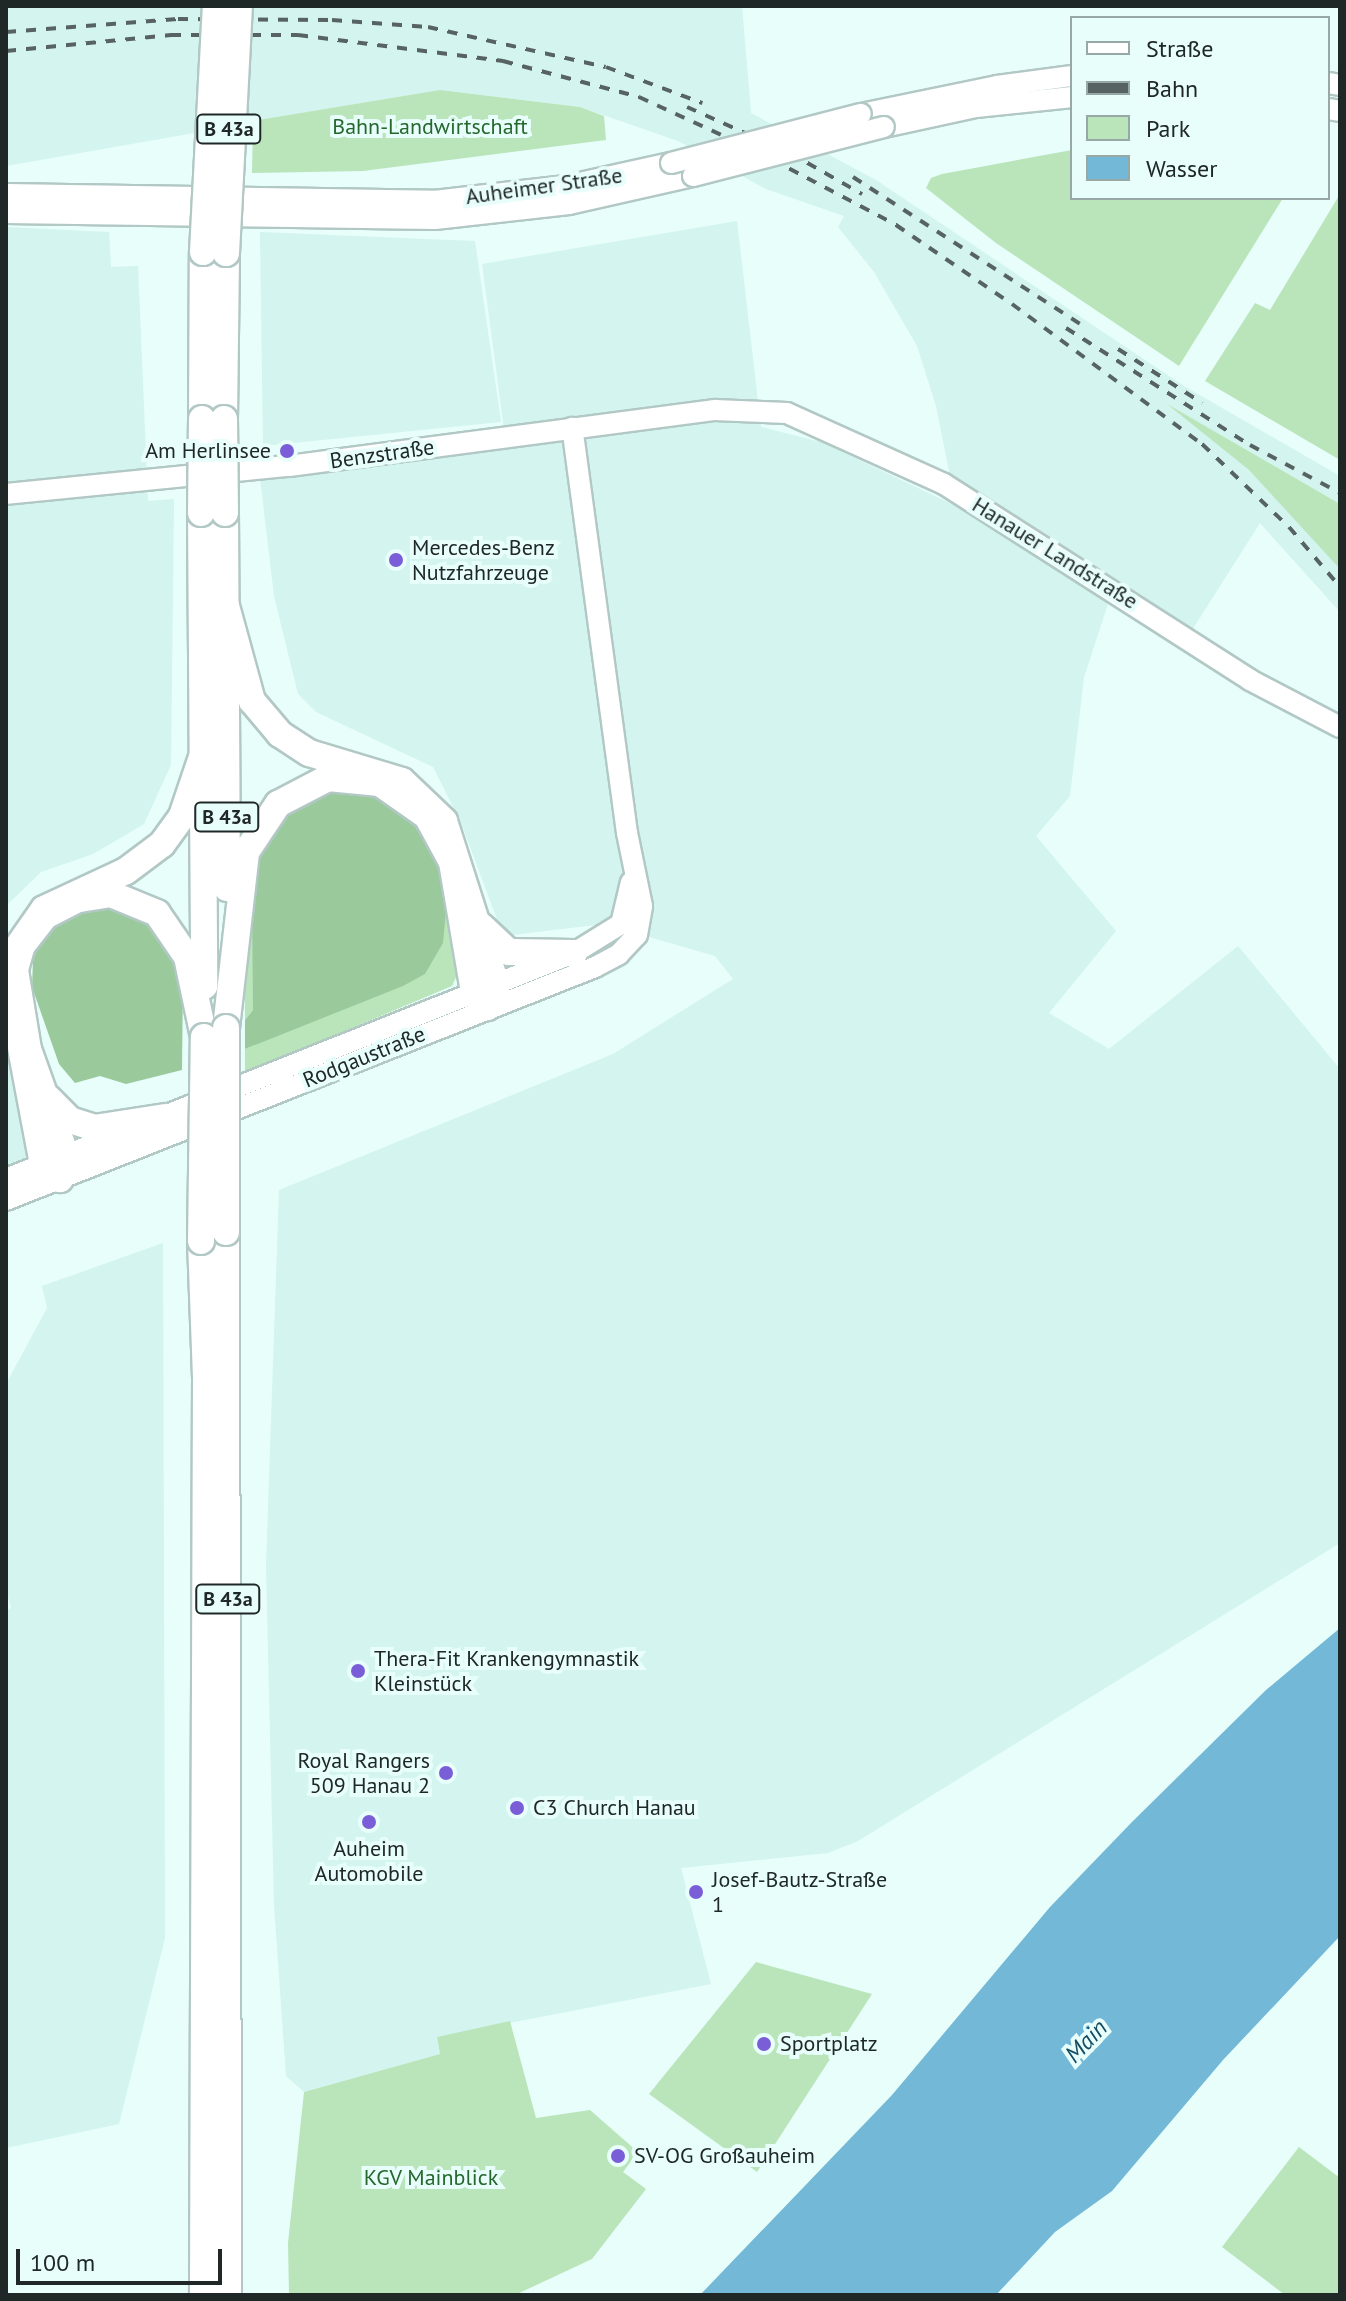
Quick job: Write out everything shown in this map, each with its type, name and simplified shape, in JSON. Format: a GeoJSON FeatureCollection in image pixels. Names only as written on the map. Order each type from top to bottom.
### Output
{"type":"FeatureCollection","features":[{"type":"Feature","properties":{"kind":"highway","name":"B 43a"},"geometry":{"type":"LineString","coordinates":[[215,1033],[206,745],[213,513],[216,6]]}},
{"type":"Feature","properties":{"kind":"highway","name":"B 43a"},"geometry":{"type":"LineString","coordinates":[[214,252],[239,6]]}},
{"type":"Feature","properties":{"kind":"highway","name":"B 43a"},"geometry":{"type":"LineString","coordinates":[[213,513],[226,606],[213,1236],[218,1964],[228,2295]]}},
{"type":"Feature","properties":{"kind":"highway"},"geometry":{"type":"LineString","coordinates":[[226,606],[245,684],[261,715],[297,747],[402,781],[426,799],[452,836],[473,912],[486,994]]}},
{"type":"Feature","properties":{"kind":"highway"},"geometry":{"type":"LineString","coordinates":[[56,1166],[11,995],[14,952],[44,909],[126,871],[162,844],[182,816],[206,745]]}},
{"type":"Feature","properties":{"kind":"highway"},"geometry":{"type":"LineString","coordinates":[[215,1033],[241,872],[253,835],[293,793],[337,777],[370,779],[396,790],[437,829],[452,862],[486,994]]}},
{"type":"Feature","properties":{"kind":"highway"},"geometry":{"type":"LineString","coordinates":[[56,1166],[45,1094],[28,1049],[15,970],[35,925],[78,899],[128,897],[165,920],[194,977],[215,1033]]}},
{"type":"Feature","properties":{"kind":"highway"},"geometry":{"type":"LineString","coordinates":[[473,912],[493,941],[509,952],[574,953]]}},
{"type":"Feature","properties":{"kind":"highway"},"geometry":{"type":"LineString","coordinates":[[45,1094],[70,1120],[94,1128],[165,1117]]}},
{"type":"Feature","properties":{"kind":"highway","name":"B 43a"},"geometry":{"type":"LineString","coordinates":[[203,2295],[218,1964]]}},
{"type":"Feature","properties":{"kind":"main road","name":"Auheimer Straße"},"geometry":{"type":"LineString","coordinates":[[6,194],[434,201],[566,186],[671,163],[861,114],[997,86],[1070,76]]}},
{"type":"Feature","properties":{"kind":"main road","name":"Auheimer Straße"},"geometry":{"type":"LineString","coordinates":[[6,213],[435,219],[569,204],[976,107],[1070,97]]}},
{"type":"Feature","properties":{"kind":"main road","name":"Benzstraße"},"geometry":{"type":"LineString","coordinates":[[6,494],[289,466],[572,428],[757,409]]}},
{"type":"Feature","properties":{"kind":"main road","name":"Hanauer Landstraße"},"geometry":{"type":"LineString","coordinates":[[757,409],[814,421],[944,484],[1250,680],[1340,727]]}},
{"type":"Feature","properties":{"kind":"main road","name":"Rodgaustraße"},"geometry":{"type":"LineString","coordinates":[[6,1200],[56,1166],[165,1117],[486,994],[595,967],[626,949],[642,920],[630,854],[572,428]]}},
{"type":"Feature","properties":{"kind":"main road","name":"Rodgaustraße"},"geometry":{"type":"LineString","coordinates":[[6,1179],[56,1166],[486,994],[610,935],[625,917],[630,854]]}},
{"type":"Feature","properties":{"kind":"shaded area"},"geometry":{"type":"Polygon","coordinates":[[[6,6],[742,6],[751,113],[876,180],[1184,386],[1340,476],[1340,504],[1175,410],[1249,470],[1306,526],[1340,569],[1340,612],[1260,523],[1182,646],[1110,598],[1084,677],[1070,796],[1036,836],[1116,931],[1049,1013],[1109,1049],[1238,946],[1340,1069],[1340,1543],[858,1841],[828,1853],[681,1868],[711,1984],[437,2037],[440,2054],[304,2092],[286,2076],[274,1905],[266,1566],[279,1190],[613,1054],[733,979],[715,956],[604,924],[503,936],[462,825],[433,767],[316,712],[298,694],[274,596],[260,478],[506,444],[482,264],[737,221],[761,427],[821,442],[956,506],[936,406],[917,346],[874,272],[838,227],[844,216],[766,189],[678,141],[580,107],[440,90],[6,166],[6,6]]]}},
{"type":"Feature","properties":{"kind":"shaded area"},"geometry":{"type":"Polygon","coordinates":[[[6,227],[109,232],[111,267],[138,266],[148,501],[174,499],[171,765],[144,824],[93,854],[41,872],[6,906],[6,227]]]}},
{"type":"Feature","properties":{"kind":"shaded area"},"geometry":{"type":"Polygon","coordinates":[[[260,232],[475,241],[501,422],[263,446],[260,232]]]}},
{"type":"Feature","properties":{"kind":"shaded area"},"geometry":{"type":"Polygon","coordinates":[[[6,1049],[29,1156],[6,1166],[6,1049]]]}},
{"type":"Feature","properties":{"kind":"shaded area"},"geometry":{"type":"Polygon","coordinates":[[[163,1243],[165,1938],[119,2124],[6,2148],[6,1611],[11,1608],[6,1590],[6,1384],[47,1308],[42,1286],[163,1243]]]}},
{"type":"Feature","properties":{"kind":"green space","name":"Bahn-Landwirtschaft"},"geometry":{"type":"Polygon","coordinates":[[[440,90],[580,107],[604,116],[606,140],[363,171],[252,173],[253,121],[440,90]]]}},
{"type":"Feature","properties":{"kind":"green space"},"geometry":{"type":"Polygon","coordinates":[[[1070,150],[1070,200],[1282,200],[1179,366],[996,243],[926,188],[931,178],[1070,150]]]}},
{"type":"Feature","properties":{"kind":"green space"},"geometry":{"type":"Polygon","coordinates":[[[1340,194],[1340,460],[1205,381],[1255,303],[1270,310],[1340,194]]]}},
{"type":"Feature","properties":{"kind":"green space"},"geometry":{"type":"Polygon","coordinates":[[[1167,404],[1340,504],[1340,569],[1249,470],[1167,404]]]}},
{"type":"Feature","properties":{"kind":"green space"},"geometry":{"type":"Polygon","coordinates":[[[327,789],[373,790],[410,811],[436,847],[447,900],[443,943],[425,974],[403,986],[245,1049],[245,1020],[253,1010],[252,899],[258,850],[272,823],[327,789]]]}},
{"type":"Feature","properties":{"kind":"green space"},"geometry":{"type":"Polygon","coordinates":[[[434,831],[458,973],[452,986],[245,1073],[245,1049],[425,974],[255,972],[253,1010],[245,1020],[244,872],[434,831]]]}},
{"type":"Feature","properties":{"kind":"green space"},"geometry":{"type":"Polygon","coordinates":[[[107,907],[134,914],[165,937],[183,978],[182,1070],[126,1084],[100,1076],[75,1083],[59,1064],[32,987],[33,960],[41,940],[57,924],[74,914],[107,907]]]}},
{"type":"Feature","properties":{"kind":"green space","name":"Sportplatz"},"geometry":{"type":"Polygon","coordinates":[[[756,1962],[872,1994],[757,2172],[649,2094],[756,1962]]]}},
{"type":"Feature","properties":{"kind":"green space","name":"KGV Mainblick"},"geometry":{"type":"Polygon","coordinates":[[[510,2021],[536,2118],[590,2110],[638,2152],[623,2172],[646,2189],[592,2259],[515,2295],[289,2295],[288,2243],[304,2092],[440,2054],[437,2037],[510,2021]]]}},
{"type":"Feature","properties":{"kind":"green space"},"geometry":{"type":"Polygon","coordinates":[[[1299,2147],[1340,2178],[1340,2295],[1285,2295],[1222,2247],[1299,2147]]]}},
{"type":"Feature","properties":{"kind":"water","name":"Main"},"geometry":{"type":"Polygon","coordinates":[[[1340,1628],[1340,1936],[1223,2060],[1112,2191],[1055,2232],[996,2295],[700,2295],[892,2095],[1050,1907],[1266,1690],[1340,1628]]]}},
{"type":"Feature","properties":{"kind":"railway"},"geometry":{"type":"LineString","coordinates":[[6,32],[178,19],[332,20],[428,27],[606,67],[702,103]]}},
{"type":"Feature","properties":{"kind":"railway"},"geometry":{"type":"LineString","coordinates":[[6,51],[171,35],[298,35],[503,61],[639,97],[754,150],[896,225],[1012,304],[1202,444],[1289,527],[1340,587]]}},
{"type":"Feature","properties":{"kind":"railway"},"geometry":{"type":"LineString","coordinates":[[687,107],[790,153],[862,194]]}},
{"type":"Feature","properties":{"kind":"railway"},"geometry":{"type":"LineString","coordinates":[[853,177],[1088,329]]}},
{"type":"Feature","properties":{"kind":"railway"},"geometry":{"type":"LineString","coordinates":[[1066,328],[1250,445],[1340,493]]}},
{"type":"Feature","properties":{"kind":"railway"},"geometry":{"type":"LineString","coordinates":[[1118,349],[1202,403]]}},
{"type":"Feature","properties":{"kind":"place","name":"Am Herlinsee"},"geometry":{"type":"Point","coordinates":[287,451]}},
{"type":"Feature","properties":{"kind":"place","name":"Mercedes-Benz Nutzfahrzeuge"},"geometry":{"type":"Point","coordinates":[396,560]}},
{"type":"Feature","properties":{"kind":"place","name":"Thera-Fit Krankengymnastik Kleinstück"},"geometry":{"type":"Point","coordinates":[358,1671]}},
{"type":"Feature","properties":{"kind":"place","name":"Royal Rangers 509 Hanau 2"},"geometry":{"type":"Point","coordinates":[446,1773]}},
{"type":"Feature","properties":{"kind":"place","name":"C3 Church Hanau"},"geometry":{"type":"Point","coordinates":[517,1808]}},
{"type":"Feature","properties":{"kind":"place","name":"Auheim Automobile"},"geometry":{"type":"Point","coordinates":[369,1822]}},
{"type":"Feature","properties":{"kind":"place","name":"Josef-Bautz-Straße 1"},"geometry":{"type":"Point","coordinates":[696,1892]}},
{"type":"Feature","properties":{"kind":"place","name":"Sportplatz"},"geometry":{"type":"Point","coordinates":[764,2044]}},
{"type":"Feature","properties":{"kind":"place","name":"SV-OG Großauheim"},"geometry":{"type":"Point","coordinates":[618,2156]}}]}
